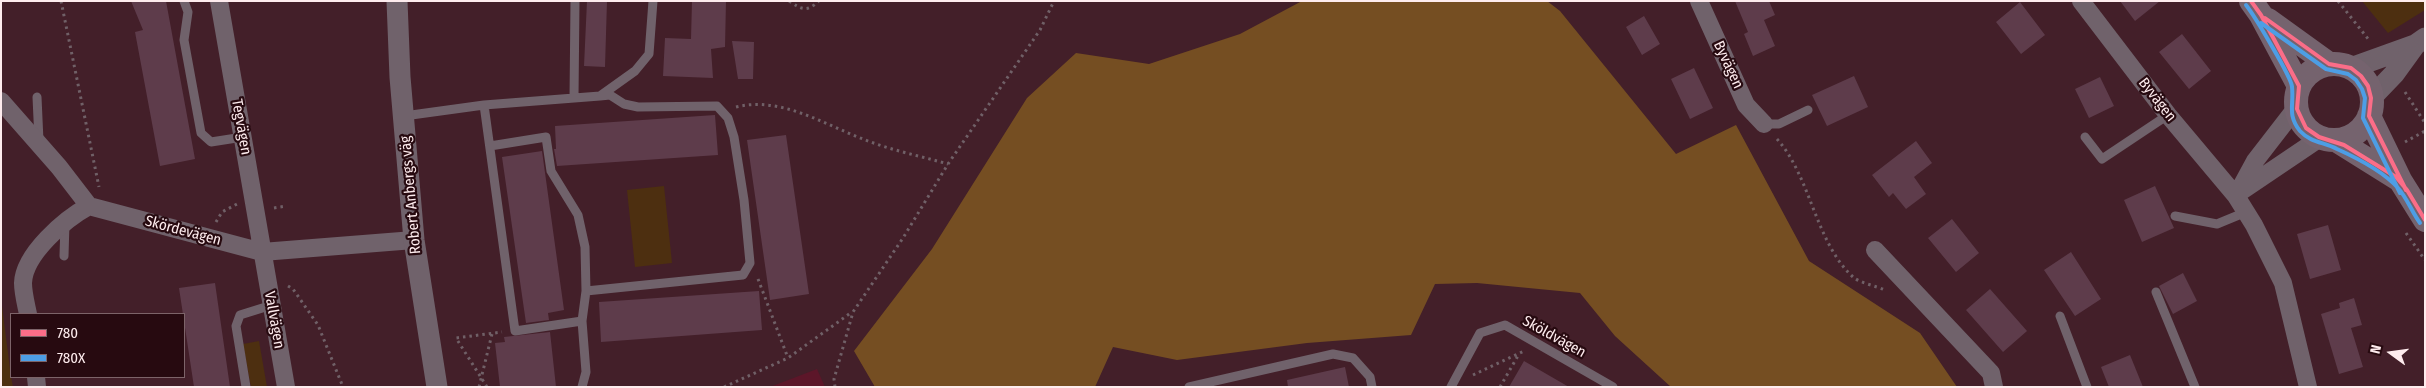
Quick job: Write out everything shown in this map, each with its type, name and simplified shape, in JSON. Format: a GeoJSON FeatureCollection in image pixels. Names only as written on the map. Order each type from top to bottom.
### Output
{"type":"FeatureCollection","features":[{"type":"Feature","properties":{"kind":"main road"},"geometry":{"type":"LineString","coordinates":[[2256,8],[2340,66],[2361,76],[2368,86],[2370,107],[2400,180],[2425,220]]}},
{"type":"Feature","properties":{"kind":"main road"},"geometry":{"type":"LineString","coordinates":[[2256,8],[2298,97],[2300,121],[2309,131],[2328,139],[2400,180]]}},
{"type":"Feature","properties":{"kind":"main road"},"geometry":{"type":"LineString","coordinates":[[2298,97],[2306,75],[2317,68],[2340,66]]}},
{"type":"Feature","properties":{"kind":"main road"},"geometry":{"type":"LineString","coordinates":[[2328,139],[2356,133],[2370,107]]}},
{"type":"Feature","properties":{"kind":"street","name":"Tegvägen"},"geometry":{"type":"LineString","coordinates":[[219,1],[262,252]]}},
{"type":"Feature","properties":{"kind":"street","name":"Robert Anbergs väg"},"geometry":{"type":"LineString","coordinates":[[397,1],[403,116],[414,240],[437,387]]}},
{"type":"Feature","properties":{"kind":"street","name":"Byvägen"},"geometry":{"type":"LineString","coordinates":[[1698,1],[1746,105],[1764,124]]}},
{"type":"Feature","properties":{"kind":"street","name":"Byvägen"},"geometry":{"type":"LineString","coordinates":[[2081,1],[2168,115],[2236,196],[2246,212],[2283,283],[2308,387]]}},
{"type":"Feature","properties":{"kind":"street"},"geometry":{"type":"LineString","coordinates":[[2340,66],[2420,42]]}},
{"type":"Feature","properties":{"kind":"street"},"geometry":{"type":"LineString","coordinates":[[2370,107],[2420,42]]}},
{"type":"Feature","properties":{"kind":"street"},"geometry":{"type":"LineString","coordinates":[[2236,196],[2256,161],[2298,97]]}},
{"type":"Feature","properties":{"kind":"street"},"geometry":{"type":"LineString","coordinates":[[1,101],[96,208],[65,222],[40,247],[28,263],[23,282],[28,313]]}},
{"type":"Feature","properties":{"kind":"street"},"geometry":{"type":"LineString","coordinates":[[2236,196],[2328,139]]}},
{"type":"Feature","properties":{"kind":"street","name":"Skördevägen"},"geometry":{"type":"LineString","coordinates":[[96,208],[262,252],[414,240]]}},
{"type":"Feature","properties":{"kind":"street"},"geometry":{"type":"LineString","coordinates":[[1875,250],[1991,373],[1994,387]]}},
{"type":"Feature","properties":{"kind":"street","name":"Vallvägen"},"geometry":{"type":"LineString","coordinates":[[262,252],[286,387]]}},
{"type":"Feature","properties":{"kind":"lane"},"geometry":{"type":"LineString","coordinates":[[184,1],[188,12],[184,40],[201,133],[211,142],[243,137]]}},
{"type":"Feature","properties":{"kind":"lane"},"geometry":{"type":"LineString","coordinates":[[574,98],[575,1]]}},
{"type":"Feature","properties":{"kind":"lane"},"geometry":{"type":"LineString","coordinates":[[600,96],[635,71],[650,54],[653,1]]}},
{"type":"Feature","properties":{"kind":"lane"},"geometry":{"type":"LineString","coordinates":[[403,116],[484,105],[610,95],[624,104],[638,107],[698,105],[716,106],[722,111],[728,118],[734,137],[744,200],[750,263],[743,274],[586,291]]}},
{"type":"Feature","properties":{"kind":"lane"},"geometry":{"type":"LineString","coordinates":[[37,98],[39,144]]}},
{"type":"Feature","properties":{"kind":"lane"},"geometry":{"type":"LineString","coordinates":[[484,105],[515,330],[582,321]]}},
{"type":"Feature","properties":{"kind":"lane"},"geometry":{"type":"LineString","coordinates":[[1764,124],[1779,124],[1808,110]]}},
{"type":"Feature","properties":{"kind":"lane"},"geometry":{"type":"LineString","coordinates":[[2085,136],[2102,159],[2168,115]]}},
{"type":"Feature","properties":{"kind":"lane"},"geometry":{"type":"LineString","coordinates":[[490,146],[546,137],[551,171],[578,215],[586,247],[586,291],[582,321],[586,372],[582,387]]}},
{"type":"Feature","properties":{"kind":"lane"},"geometry":{"type":"LineString","coordinates":[[2174,216],[2217,224],[2246,212]]}},
{"type":"Feature","properties":{"kind":"lane"},"geometry":{"type":"LineString","coordinates":[[64,256],[65,222]]}},
{"type":"Feature","properties":{"kind":"lane"},"geometry":{"type":"LineString","coordinates":[[2156,292],[2195,387]]}},
{"type":"Feature","properties":{"kind":"lane"},"geometry":{"type":"LineString","coordinates":[[246,387],[236,326],[240,315],[272,305]]}},
{"type":"Feature","properties":{"kind":"lane"},"geometry":{"type":"LineString","coordinates":[[2060,316],[2087,387]]}},
{"type":"Feature","properties":{"kind":"lane","name":"Sköldvägen"},"geometry":{"type":"LineString","coordinates":[[1452,386],[1480,333],[1505,325],[1613,387]]}},
{"type":"Feature","properties":{"kind":"lane"},"geometry":{"type":"LineString","coordinates":[[1189,387],[1332,354],[1354,358],[1370,377],[1372,387]]}},
{"type":"Feature","properties":{"kind":"path"},"geometry":{"type":"LineString","coordinates":[[61,1],[96,208]]}},
{"type":"Feature","properties":{"kind":"path"},"geometry":{"type":"LineString","coordinates":[[789,1],[801,10],[810,9],[819,1]]}},
{"type":"Feature","properties":{"kind":"path"},"geometry":{"type":"LineString","coordinates":[[835,387],[834,378],[853,312],[903,238],[948,164],[1040,30],[1054,1]]}},
{"type":"Feature","properties":{"kind":"path"},"geometry":{"type":"LineString","coordinates":[[722,111],[750,104],[772,105],[804,114],[864,140],[948,164]]}},
{"type":"Feature","properties":{"kind":"path"},"geometry":{"type":"LineString","coordinates":[[1764,124],[1782,144],[1835,255],[1854,278],[1887,290],[1918,295]]}},
{"type":"Feature","properties":{"kind":"path"},"geometry":{"type":"LineString","coordinates":[[207,238],[222,212],[253,195]]}},
{"type":"Feature","properties":{"kind":"path"},"geometry":{"type":"LineString","coordinates":[[750,263],[760,283],[771,318],[788,358]]}},
{"type":"Feature","properties":{"kind":"path"},"geometry":{"type":"LineString","coordinates":[[266,272],[293,289],[318,325],[343,387]]}},
{"type":"Feature","properties":{"kind":"path"},"geometry":{"type":"LineString","coordinates":[[724,387],[788,358],[853,312]]}},
{"type":"Feature","properties":{"kind":"path"},"geometry":{"type":"LineString","coordinates":[[487,387],[456,338],[515,330]]}},
{"type":"Feature","properties":{"kind":"path"},"geometry":{"type":"LineString","coordinates":[[479,387],[480,375],[492,334]]}},
{"type":"Feature","properties":{"kind":"path"},"geometry":{"type":"LineString","coordinates":[[1452,386],[1540,344]]}},
{"type":"Feature","properties":{"kind":"path"},"geometry":{"type":"LineString","coordinates":[[1500,387],[1519,354]]}},
{"type":"Feature","properties":{"kind":"shaded area"},"geometry":{"type":"Polygon","coordinates":[[[1302,1],[1547,1],[1560,11],[1676,154],[1736,125],[1809,261],[1920,333],[1957,387],[1671,387],[1615,336],[1580,293],[1477,283],[1435,284],[1411,335],[1307,343],[1177,360],[1113,347],[1095,387],[875,387],[854,351],[932,249],[1027,98],[1076,53],[1149,64],[1240,34],[1302,1]]]}},
{"type":"Feature","properties":{"kind":"shaded area"},"geometry":{"type":"Polygon","coordinates":[[[2362,1],[2425,1],[2425,10],[2388,33],[2362,1]]]}},
{"type":"Feature","properties":{"kind":"shaded area"},"geometry":{"type":"Polygon","coordinates":[[[664,186],[672,263],[635,267],[627,190],[664,186]]]}},
{"type":"Feature","properties":{"kind":"shaded area"},"geometry":{"type":"Polygon","coordinates":[[[1,298],[10,378],[13,387],[1,387],[1,298]]]}},
{"type":"Feature","properties":{"kind":"shaded area"},"geometry":{"type":"Polygon","coordinates":[[[259,341],[267,387],[251,387],[243,344],[259,341]]]}},
{"type":"Feature","properties":{"kind":"shaded area"},"geometry":{"type":"Polygon","coordinates":[[[817,369],[825,387],[770,387],[817,369]]]}},
{"type":"Feature","properties":{"kind":"building"},"geometry":{"type":"Polygon","coordinates":[[[131,1],[166,1],[195,159],[160,166],[135,32],[143,30],[131,1]]]}},
{"type":"Feature","properties":{"kind":"building"},"geometry":{"type":"Polygon","coordinates":[[[587,1],[607,1],[605,67],[584,66],[587,1]]]}},
{"type":"Feature","properties":{"kind":"building"},"geometry":{"type":"Polygon","coordinates":[[[692,1],[726,1],[725,47],[711,49],[713,78],[663,76],[665,38],[691,39],[692,1]]]}},
{"type":"Feature","properties":{"kind":"building"},"geometry":{"type":"Polygon","coordinates":[[[1735,1],[1769,1],[1775,15],[1764,20],[1775,46],[1753,56],[1744,34],[1748,32],[1735,1]]]}},
{"type":"Feature","properties":{"kind":"building"},"geometry":{"type":"Polygon","coordinates":[[[2120,1],[2160,1],[2135,21],[2120,1]]]}},
{"type":"Feature","properties":{"kind":"building"},"geometry":{"type":"Polygon","coordinates":[[[2020,2],[2045,35],[2021,54],[1996,22],[2020,2]]]}},
{"type":"Feature","properties":{"kind":"building"},"geometry":{"type":"Polygon","coordinates":[[[1644,16],[1660,44],[1642,55],[1626,27],[1644,16]]]}},
{"type":"Feature","properties":{"kind":"building"},"geometry":{"type":"Polygon","coordinates":[[[2182,34],[2211,71],[2189,89],[2159,52],[2182,34]]]}},
{"type":"Feature","properties":{"kind":"building"},"geometry":{"type":"Polygon","coordinates":[[[732,41],[754,42],[753,79],[738,79],[732,41]]]}},
{"type":"Feature","properties":{"kind":"building"},"geometry":{"type":"Polygon","coordinates":[[[1694,68],[1713,108],[1690,119],[1671,79],[1694,68]]]}},
{"type":"Feature","properties":{"kind":"building"},"geometry":{"type":"Polygon","coordinates":[[[1854,76],[1868,107],[1827,126],[1812,95],[1854,76]]]}},
{"type":"Feature","properties":{"kind":"building"},"geometry":{"type":"Polygon","coordinates":[[[2100,77],[2114,106],[2089,118],[2075,89],[2100,77]]]}},
{"type":"Feature","properties":{"kind":"building"},"geometry":{"type":"Polygon","coordinates":[[[715,115],[718,155],[557,166],[554,149],[556,149],[555,126],[715,115]]]}},
{"type":"Feature","properties":{"kind":"building"},"geometry":{"type":"Polygon","coordinates":[[[786,135],[809,294],[770,300],[747,140],[786,135]]]}},
{"type":"Feature","properties":{"kind":"building"},"geometry":{"type":"Polygon","coordinates":[[[1916,141],[1932,163],[1914,177],[1926,194],[1906,209],[1893,193],[1889,197],[1872,175],[1916,141]]]}},
{"type":"Feature","properties":{"kind":"building"},"geometry":{"type":"Polygon","coordinates":[[[542,151],[564,310],[548,313],[549,320],[526,323],[502,157],[542,151]]]}},
{"type":"Feature","properties":{"kind":"building"},"geometry":{"type":"Polygon","coordinates":[[[2155,186],[2174,228],[2142,242],[2124,200],[2155,186]]]}},
{"type":"Feature","properties":{"kind":"building"},"geometry":{"type":"Polygon","coordinates":[[[1952,219],[1979,253],[1956,272],[1928,238],[1952,219]]]}},
{"type":"Feature","properties":{"kind":"building"},"geometry":{"type":"Polygon","coordinates":[[[2328,225],[2341,270],[2310,279],[2297,234],[2328,225]]]}},
{"type":"Feature","properties":{"kind":"building"},"geometry":{"type":"Polygon","coordinates":[[[2071,252],[2101,299],[2075,316],[2044,270],[2071,252]]]}},
{"type":"Feature","properties":{"kind":"building"},"geometry":{"type":"Polygon","coordinates":[[[2183,273],[2197,301],[2173,314],[2159,286],[2183,273]]]}},
{"type":"Feature","properties":{"kind":"building"},"geometry":{"type":"Polygon","coordinates":[[[215,283],[230,387],[194,387],[185,328],[185,313],[183,313],[179,288],[215,283]]]}},
{"type":"Feature","properties":{"kind":"building"},"geometry":{"type":"Polygon","coordinates":[[[1990,289],[2027,331],[2003,352],[1966,310],[1990,289]]]}},
{"type":"Feature","properties":{"kind":"building"},"geometry":{"type":"Polygon","coordinates":[[[759,291],[762,330],[601,342],[599,302],[759,291]]]}},
{"type":"Feature","properties":{"kind":"building"},"geometry":{"type":"Polygon","coordinates":[[[2354,298],[2362,325],[2351,328],[2363,367],[2339,374],[2321,314],[2340,308],[2339,303],[2354,298]]]}},
{"type":"Feature","properties":{"kind":"building"},"geometry":{"type":"Polygon","coordinates":[[[550,332],[556,387],[500,387],[495,343],[505,342],[504,337],[550,332]]]}},
{"type":"Feature","properties":{"kind":"building"},"geometry":{"type":"Polygon","coordinates":[[[2130,355],[2143,387],[2109,387],[2101,367],[2130,355]]]}},
{"type":"Feature","properties":{"kind":"building"},"geometry":{"type":"Polygon","coordinates":[[[1524,361],[1569,387],[1509,387],[1524,361]]]}},
{"type":"Feature","properties":{"kind":"building"},"geometry":{"type":"Polygon","coordinates":[[[1345,367],[1349,387],[1288,387],[1287,380],[1345,367]]]}},
{"type":"Feature","properties":{"kind":"transit line","name":"780"},"geometry":{"type":"LineString","coordinates":[[2251,1],[2261,15],[2299,86],[2297,109],[2306,128],[2319,137],[2344,145],[2396,177],[2407,190],[2425,220]]}},
{"type":"Feature","properties":{"kind":"transit line","name":"780X"},"geometry":{"type":"LineString","coordinates":[[2246,5],[2272,46],[2290,81],[2292,87],[2292,115],[2300,131],[2313,140],[2361,161],[2385,176],[2401,192],[2420,223]]}},
{"type":"Feature","properties":{"kind":"transit line","name":"780"},"geometry":{"type":"LineString","coordinates":[[2265,18],[2329,64],[2351,68],[2361,76],[2368,86],[2371,98],[2369,116],[2406,190]]}},
{"type":"Feature","properties":{"kind":"transit line","name":"780X"},"geometry":{"type":"LineString","coordinates":[[2261,23],[2326,69],[2348,74],[2356,80],[2365,98],[2363,118],[2400,193]]}}]}
